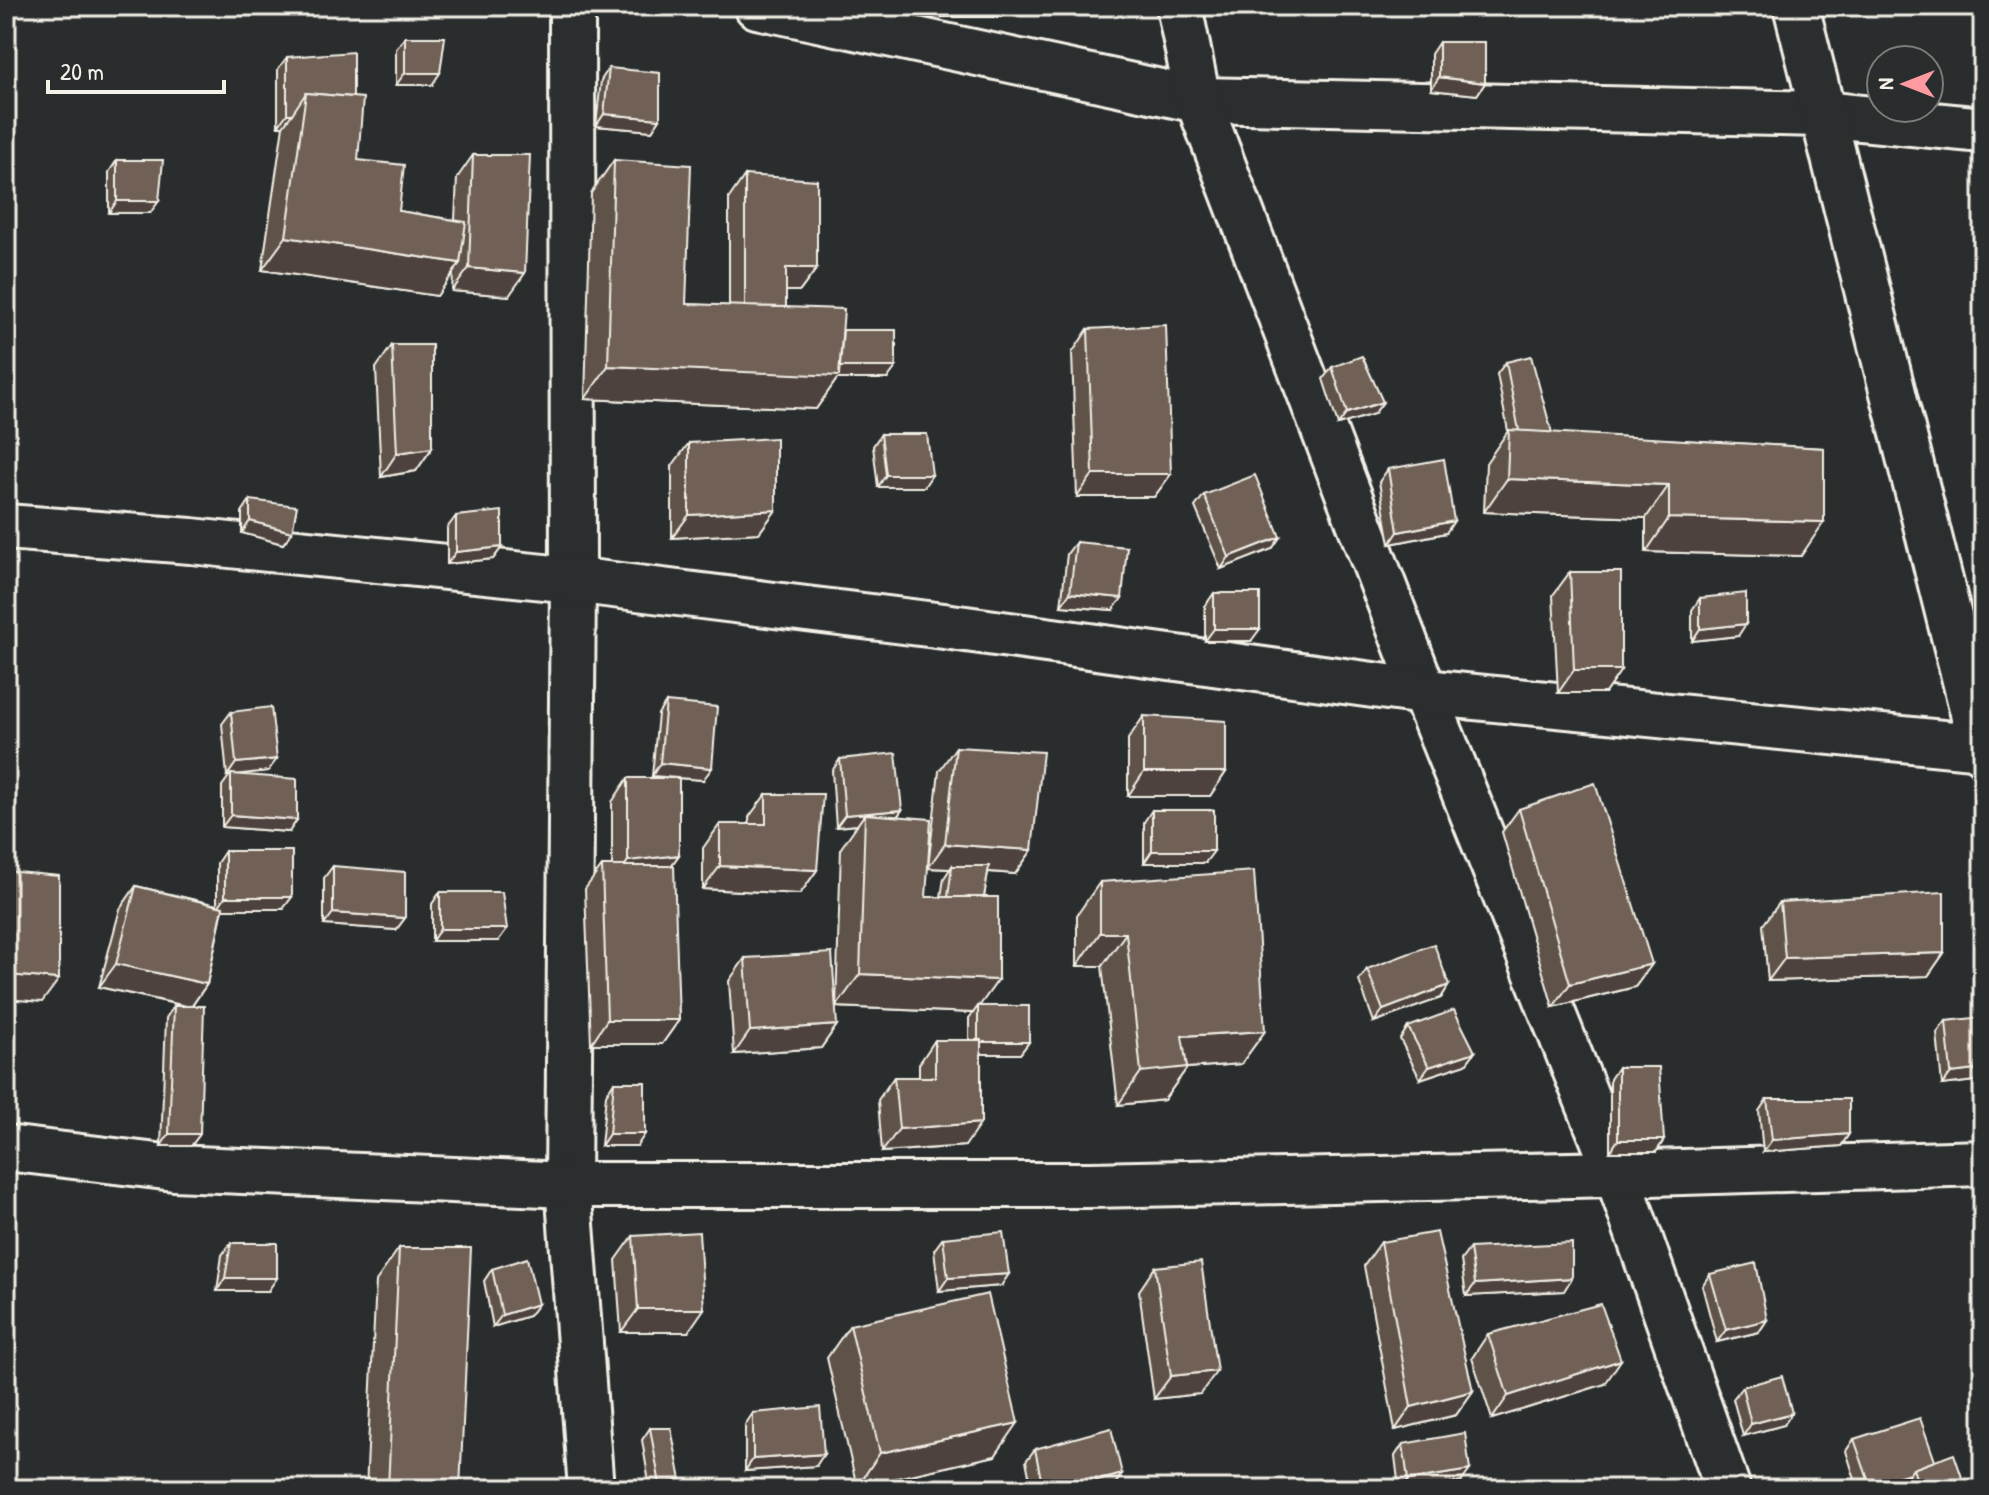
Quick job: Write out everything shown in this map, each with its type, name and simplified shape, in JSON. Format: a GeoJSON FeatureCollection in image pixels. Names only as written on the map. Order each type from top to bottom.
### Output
{"type":"FeatureCollection","features":[{"type":"Feature","properties":{"kind":"street"},"geometry":{"type":"LineString","coordinates":[[572,6],[573,580],[568,1185],[591,1489]]}},
{"type":"Feature","properties":{"kind":"street"},"geometry":{"type":"LineString","coordinates":[[757,6],[1198,100],[1821,114],[1983,130]]}},
{"type":"Feature","properties":{"kind":"street"},"geometry":{"type":"LineString","coordinates":[[1179,6],[1198,100],[1424,692],[1617,1174],[1728,1489]]}},
{"type":"Feature","properties":{"kind":"street"},"geometry":{"type":"LineString","coordinates":[[6,527],[206,543],[573,580],[944,626],[1424,692],[1982,749],[1796,6]]}},
{"type":"Feature","properties":{"kind":"street"},"geometry":{"type":"LineString","coordinates":[[6,1148],[174,1168],[568,1185],[1090,1185],[1983,1163]]}},
{"type":"Feature","properties":{"kind":"building"},"geometry":{"type":"Polygon","coordinates":[[[405,37],[445,37],[440,73],[405,73],[405,37]]]}},
{"type":"Feature","properties":{"kind":"building"},"geometry":{"type":"Polygon","coordinates":[[[1439,42],[1485,42],[1485,83],[1439,77],[1439,42]]]}},
{"type":"Feature","properties":{"kind":"building"},"geometry":{"type":"Polygon","coordinates":[[[353,52],[353,97],[306,93],[292,114],[287,114],[287,57],[353,52]]]}},
{"type":"Feature","properties":{"kind":"building"},"geometry":{"type":"Polygon","coordinates":[[[609,68],[660,73],[660,119],[604,114],[609,68]]]}},
{"type":"Feature","properties":{"kind":"building"},"geometry":{"type":"Polygon","coordinates":[[[306,93],[363,98],[358,160],[404,165],[399,211],[466,222],[460,263],[286,237],[306,93]]]}},
{"type":"Feature","properties":{"kind":"building"},"geometry":{"type":"Polygon","coordinates":[[[473,155],[530,155],[525,273],[469,268],[473,155]]]}},
{"type":"Feature","properties":{"kind":"building"},"geometry":{"type":"Polygon","coordinates":[[[117,160],[163,160],[159,201],[117,201],[117,160]]]}},
{"type":"Feature","properties":{"kind":"building"},"geometry":{"type":"Polygon","coordinates":[[[614,160],[691,165],[686,304],[844,309],[839,376],[608,366],[614,160]]]}},
{"type":"Feature","properties":{"kind":"building"},"geometry":{"type":"Polygon","coordinates":[[[745,175],[817,180],[817,268],[786,268],[786,307],[745,306],[745,175]]]}},
{"type":"Feature","properties":{"kind":"building"},"geometry":{"type":"Polygon","coordinates":[[[1166,325],[1171,474],[1093,474],[1088,329],[1166,325]]]}},
{"type":"Feature","properties":{"kind":"building"},"geometry":{"type":"Polygon","coordinates":[[[843,330],[896,330],[896,367],[840,367],[843,330]]]}},
{"type":"Feature","properties":{"kind":"building"},"geometry":{"type":"Polygon","coordinates":[[[392,345],[432,345],[432,448],[397,453],[392,345]]]}},
{"type":"Feature","properties":{"kind":"building"},"geometry":{"type":"Polygon","coordinates":[[[1362,356],[1383,402],[1347,413],[1332,367],[1362,356]]]}},
{"type":"Feature","properties":{"kind":"building"},"geometry":{"type":"Polygon","coordinates":[[[1531,356],[1552,433],[1519,431],[1506,362],[1531,356]]]}},
{"type":"Feature","properties":{"kind":"building"},"geometry":{"type":"Polygon","coordinates":[[[1509,430],[1824,448],[1824,522],[1669,518],[1669,485],[1507,479],[1509,430]]]}},
{"type":"Feature","properties":{"kind":"building"},"geometry":{"type":"Polygon","coordinates":[[[881,434],[927,434],[932,475],[886,475],[881,434]]]}},
{"type":"Feature","properties":{"kind":"building"},"geometry":{"type":"Polygon","coordinates":[[[776,438],[776,510],[689,515],[689,443],[776,438]]]}},
{"type":"Feature","properties":{"kind":"building"},"geometry":{"type":"Polygon","coordinates":[[[1444,459],[1454,521],[1398,532],[1388,469],[1444,459]]]}},
{"type":"Feature","properties":{"kind":"building"},"geometry":{"type":"Polygon","coordinates":[[[1255,475],[1280,537],[1229,557],[1204,495],[1255,475]]]}},
{"type":"Feature","properties":{"kind":"building"},"geometry":{"type":"Polygon","coordinates":[[[250,500],[297,506],[292,532],[250,521],[250,500]]]}},
{"type":"Feature","properties":{"kind":"building"},"geometry":{"type":"Polygon","coordinates":[[[502,511],[502,547],[456,552],[456,516],[502,511]]]}},
{"type":"Feature","properties":{"kind":"building"},"geometry":{"type":"Polygon","coordinates":[[[1076,542],[1127,547],[1122,598],[1070,593],[1076,542]]]}},
{"type":"Feature","properties":{"kind":"building"},"geometry":{"type":"Polygon","coordinates":[[[1570,572],[1621,572],[1621,670],[1574,670],[1570,572]]]}},
{"type":"Feature","properties":{"kind":"building"},"geometry":{"type":"Polygon","coordinates":[[[1214,593],[1260,593],[1260,629],[1214,629],[1214,593]]]}},
{"type":"Feature","properties":{"kind":"building"},"geometry":{"type":"Polygon","coordinates":[[[1746,593],[1746,624],[1700,629],[1700,598],[1746,593]]]}},
{"type":"Feature","properties":{"kind":"building"},"geometry":{"type":"Polygon","coordinates":[[[666,702],[717,707],[712,768],[660,763],[666,702]]]}},
{"type":"Feature","properties":{"kind":"building"},"geometry":{"type":"Polygon","coordinates":[[[271,707],[277,759],[236,763],[231,712],[271,707]]]}},
{"type":"Feature","properties":{"kind":"building"},"geometry":{"type":"Polygon","coordinates":[[[1144,716],[1226,721],[1226,772],[1144,772],[1144,716]]]}},
{"type":"Feature","properties":{"kind":"building"},"geometry":{"type":"Polygon","coordinates":[[[956,747],[1043,752],[1032,850],[945,844],[956,747]]]}},
{"type":"Feature","properties":{"kind":"building"},"geometry":{"type":"Polygon","coordinates":[[[896,753],[902,810],[845,815],[840,759],[896,753]]]}},
{"type":"Feature","properties":{"kind":"building"},"geometry":{"type":"Polygon","coordinates":[[[231,774],[297,779],[297,820],[231,815],[231,774]]]}},
{"type":"Feature","properties":{"kind":"building"},"geometry":{"type":"Polygon","coordinates":[[[628,778],[679,778],[679,855],[628,861],[628,778]]]}},
{"type":"Feature","properties":{"kind":"building"},"geometry":{"type":"Polygon","coordinates":[[[1595,783],[1652,964],[1570,984],[1519,809],[1595,783]]]}},
{"type":"Feature","properties":{"kind":"building"},"geometry":{"type":"Polygon","coordinates":[[[766,794],[823,794],[817,870],[720,866],[720,824],[766,824],[766,794]]]}},
{"type":"Feature","properties":{"kind":"building"},"geometry":{"type":"Polygon","coordinates":[[[1152,810],[1214,810],[1214,851],[1152,851],[1152,810]]]}},
{"type":"Feature","properties":{"kind":"building"},"geometry":{"type":"Polygon","coordinates":[[[865,814],[931,819],[926,897],[998,897],[998,980],[860,974],[865,814]]]}},
{"type":"Feature","properties":{"kind":"building"},"geometry":{"type":"Polygon","coordinates":[[[225,851],[292,851],[292,897],[225,897],[225,851]]]}},
{"type":"Feature","properties":{"kind":"building"},"geometry":{"type":"Polygon","coordinates":[[[333,866],[405,872],[405,918],[333,913],[333,866]]]}},
{"type":"Feature","properties":{"kind":"building"},"geometry":{"type":"Polygon","coordinates":[[[602,866],[674,866],[679,1020],[607,1020],[602,866]]]}},
{"type":"Feature","properties":{"kind":"building"},"geometry":{"type":"Polygon","coordinates":[[[952,866],[989,866],[984,897],[948,897],[952,866]]]}},
{"type":"Feature","properties":{"kind":"building"},"geometry":{"type":"Polygon","coordinates":[[[6,871],[59,876],[59,979],[6,975],[6,871]]]}},
{"type":"Feature","properties":{"kind":"building"},"geometry":{"type":"Polygon","coordinates":[[[1254,871],[1265,1031],[1182,1036],[1187,1067],[1141,1072],[1126,933],[1100,933],[1100,882],[1254,871]]]}},
{"type":"Feature","properties":{"kind":"building"},"geometry":{"type":"Polygon","coordinates":[[[136,886],[223,907],[207,984],[116,964],[136,886]]]}},
{"type":"Feature","properties":{"kind":"building"},"geometry":{"type":"Polygon","coordinates":[[[440,892],[502,892],[507,929],[440,929],[440,892]]]}},
{"type":"Feature","properties":{"kind":"building"},"geometry":{"type":"Polygon","coordinates":[[[1944,892],[1944,953],[1785,958],[1780,902],[1944,892]]]}},
{"type":"Feature","properties":{"kind":"building"},"geometry":{"type":"Polygon","coordinates":[[[1434,944],[1449,985],[1383,1010],[1367,969],[1434,944]]]}},
{"type":"Feature","properties":{"kind":"building"},"geometry":{"type":"Polygon","coordinates":[[[832,953],[837,1025],[750,1031],[745,958],[832,953]]]}},
{"type":"Feature","properties":{"kind":"building"},"geometry":{"type":"Polygon","coordinates":[[[174,1006],[204,1006],[200,1134],[169,1134],[174,1006]]]}},
{"type":"Feature","properties":{"kind":"building"},"geometry":{"type":"Polygon","coordinates":[[[978,1006],[1029,1006],[1029,1042],[978,1040],[978,1006]]]}},
{"type":"Feature","properties":{"kind":"building"},"geometry":{"type":"Polygon","coordinates":[[[1454,1010],[1475,1052],[1429,1067],[1408,1027],[1454,1010]]]}},
{"type":"Feature","properties":{"kind":"building"},"geometry":{"type":"Polygon","coordinates":[[[1983,1017],[1983,1069],[1951,1073],[1946,1021],[1983,1017]]]}},
{"type":"Feature","properties":{"kind":"building"},"geometry":{"type":"Polygon","coordinates":[[[935,1040],[981,1040],[981,1123],[899,1129],[894,1077],[935,1077],[935,1040]]]}},
{"type":"Feature","properties":{"kind":"building"},"geometry":{"type":"Polygon","coordinates":[[[1618,1067],[1659,1067],[1664,1140],[1618,1140],[1618,1067]]]}},
{"type":"Feature","properties":{"kind":"building"},"geometry":{"type":"Polygon","coordinates":[[[614,1082],[645,1082],[645,1134],[609,1134],[614,1082]]]}},
{"type":"Feature","properties":{"kind":"building"},"geometry":{"type":"Polygon","coordinates":[[[1767,1099],[1849,1099],[1849,1134],[1772,1140],[1767,1099]]]}},
{"type":"Feature","properties":{"kind":"building"},"geometry":{"type":"Polygon","coordinates":[[[699,1232],[704,1309],[638,1309],[633,1236],[699,1232]]]}},
{"type":"Feature","properties":{"kind":"building"},"geometry":{"type":"Polygon","coordinates":[[[1003,1232],[1009,1274],[948,1278],[943,1238],[1003,1232]]]}},
{"type":"Feature","properties":{"kind":"building"},"geometry":{"type":"Polygon","coordinates":[[[1437,1232],[1473,1391],[1411,1407],[1381,1242],[1437,1232]]]}},
{"type":"Feature","properties":{"kind":"building"},"geometry":{"type":"Polygon","coordinates":[[[231,1243],[277,1243],[277,1278],[225,1278],[231,1243]]]}},
{"type":"Feature","properties":{"kind":"building"},"geometry":{"type":"Polygon","coordinates":[[[1572,1243],[1572,1278],[1475,1284],[1470,1248],[1572,1243]]]}},
{"type":"Feature","properties":{"kind":"building"},"geometry":{"type":"Polygon","coordinates":[[[399,1248],[471,1248],[460,1489],[388,1489],[399,1248]]]}},
{"type":"Feature","properties":{"kind":"building"},"geometry":{"type":"Polygon","coordinates":[[[527,1258],[538,1304],[502,1315],[492,1269],[527,1258]]]}},
{"type":"Feature","properties":{"kind":"building"},"geometry":{"type":"Polygon","coordinates":[[[1201,1262],[1217,1371],[1171,1376],[1155,1267],[1201,1262]]]}},
{"type":"Feature","properties":{"kind":"building"},"geometry":{"type":"Polygon","coordinates":[[[1756,1263],[1767,1320],[1726,1330],[1710,1274],[1756,1263]]]}},
{"type":"Feature","properties":{"kind":"building"},"geometry":{"type":"Polygon","coordinates":[[[988,1294],[1018,1423],[880,1453],[850,1325],[988,1294]]]}},
{"type":"Feature","properties":{"kind":"building"},"geometry":{"type":"Polygon","coordinates":[[[1601,1304],[1621,1360],[1508,1396],[1488,1334],[1601,1304]]]}},
{"type":"Feature","properties":{"kind":"building"},"geometry":{"type":"Polygon","coordinates":[[[1782,1376],[1792,1413],[1751,1424],[1742,1387],[1782,1376]]]}},
{"type":"Feature","properties":{"kind":"building"},"geometry":{"type":"Polygon","coordinates":[[[820,1407],[824,1454],[753,1459],[753,1413],[820,1407]]]}},
{"type":"Feature","properties":{"kind":"building"},"geometry":{"type":"Polygon","coordinates":[[[1920,1418],[1935,1461],[1910,1473],[1870,1485],[1854,1439],[1920,1418]]]}},
{"type":"Feature","properties":{"kind":"building"},"geometry":{"type":"Polygon","coordinates":[[[650,1428],[671,1428],[681,1480],[660,1485],[650,1428]]]}},
{"type":"Feature","properties":{"kind":"building"},"geometry":{"type":"Polygon","coordinates":[[[1111,1428],[1122,1474],[1069,1489],[1043,1489],[1035,1449],[1111,1428]]]}},
{"type":"Feature","properties":{"kind":"building"},"geometry":{"type":"Polygon","coordinates":[[[1465,1433],[1470,1470],[1408,1480],[1403,1444],[1465,1433]]]}},
{"type":"Feature","properties":{"kind":"building"},"geometry":{"type":"Polygon","coordinates":[[[1954,1454],[1966,1489],[1920,1489],[1913,1469],[1954,1454]]]}}]}
